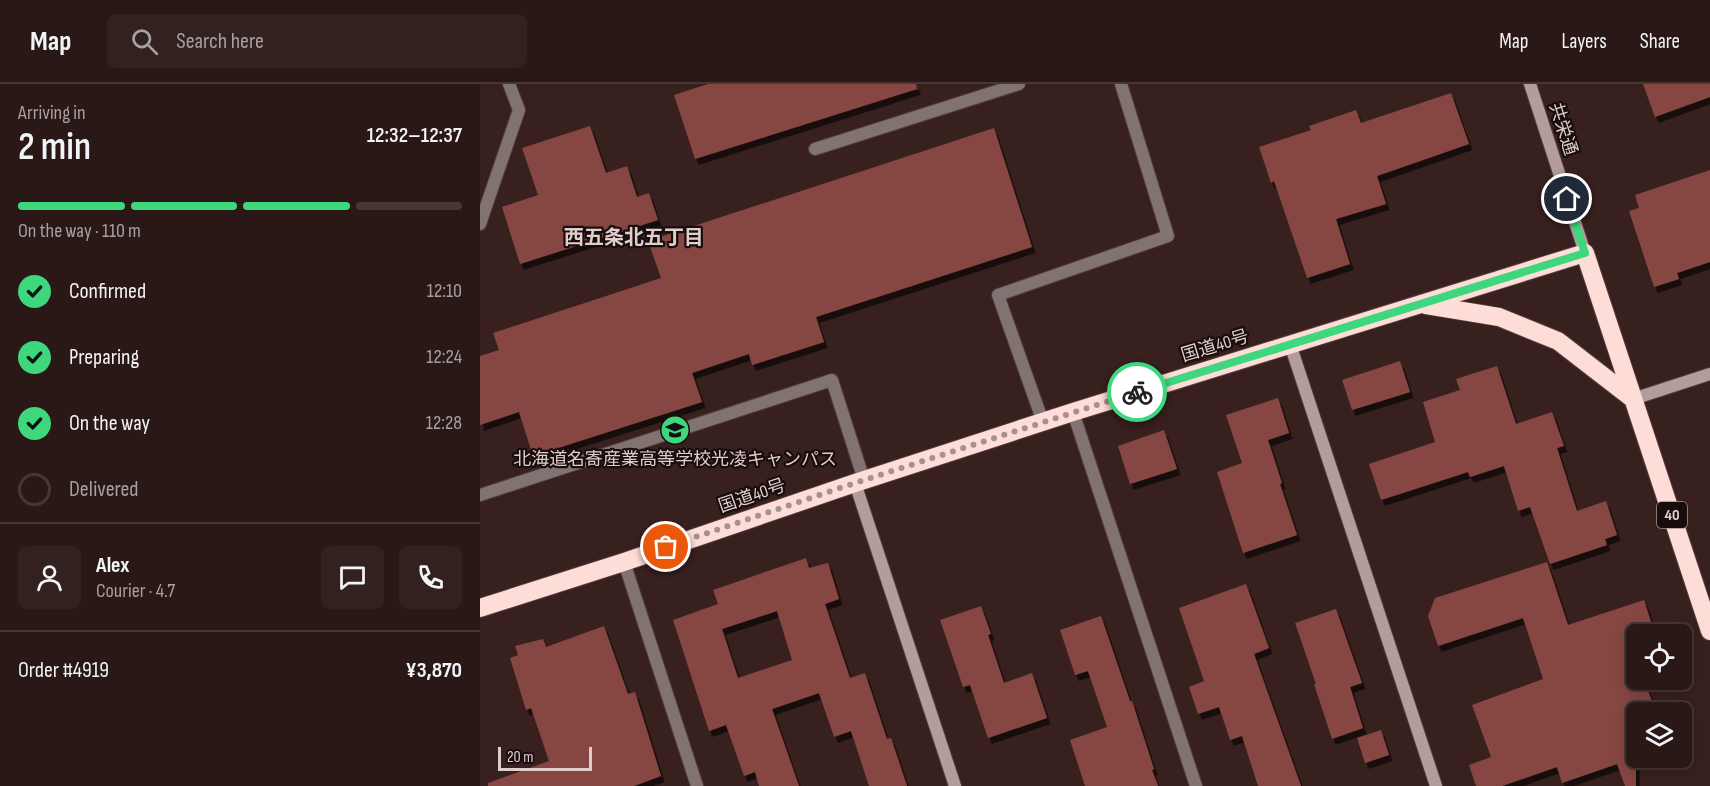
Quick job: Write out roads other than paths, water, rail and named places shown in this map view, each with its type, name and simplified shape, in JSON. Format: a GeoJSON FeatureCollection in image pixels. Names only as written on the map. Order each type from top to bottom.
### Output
{"type":"FeatureCollection","features":[{"type":"Feature","properties":{"kind":"highway","name":"国道40号"},"geometry":{"type":"LineString","coordinates":[[480,608],[1073,412],[1585,253]]}},
{"type":"Feature","properties":{"kind":"highway","name":"40"},"geometry":{"type":"LineString","coordinates":[[1585,253],[1710,631]]}},
{"type":"Feature","properties":{"kind":"highway"},"geometry":{"type":"LineString","coordinates":[[1422,304],[1499,317],[1558,341],[1633,399]]}},
{"type":"Feature","properties":{"kind":"street"},"geometry":{"type":"LineString","coordinates":[[480,224],[519,110],[509,84]]}},
{"type":"Feature","properties":{"kind":"street"},"geometry":{"type":"LineString","coordinates":[[815,149],[1019,84]]}},
{"type":"Feature","properties":{"kind":"street"},"geometry":{"type":"LineString","coordinates":[[1043,422],[998,295],[1168,236],[1121,84]]}},
{"type":"Feature","properties":{"kind":"street","name":"共栄通"},"geometry":{"type":"LineString","coordinates":[[1530,84],[1585,253]]}},
{"type":"Feature","properties":{"kind":"street"},"geometry":{"type":"LineString","coordinates":[[1290,344],[1436,786]]}},
{"type":"Feature","properties":{"kind":"street"},"geometry":{"type":"LineString","coordinates":[[1633,399],[1710,374]]}},
{"type":"Feature","properties":{"kind":"street"},"geometry":{"type":"LineString","coordinates":[[480,495],[832,380],[859,481],[956,786]]}},
{"type":"Feature","properties":{"kind":"street"},"geometry":{"type":"LineString","coordinates":[[1073,412],[1196,786]]}},
{"type":"Feature","properties":{"kind":"street"},"geometry":{"type":"LineString","coordinates":[[624,562],[697,786]]}},
{"type":"Feature","properties":{"kind":"place","name":"北海道名寄産業高等学校光凌キャンパス"},"geometry":{"type":"Point","coordinates":[675,430]}},
{"type":"Feature","properties":{"kind":"district","name":"西五条北五丁目"},"geometry":{"type":"Point","coordinates":[634,238]}}]}
